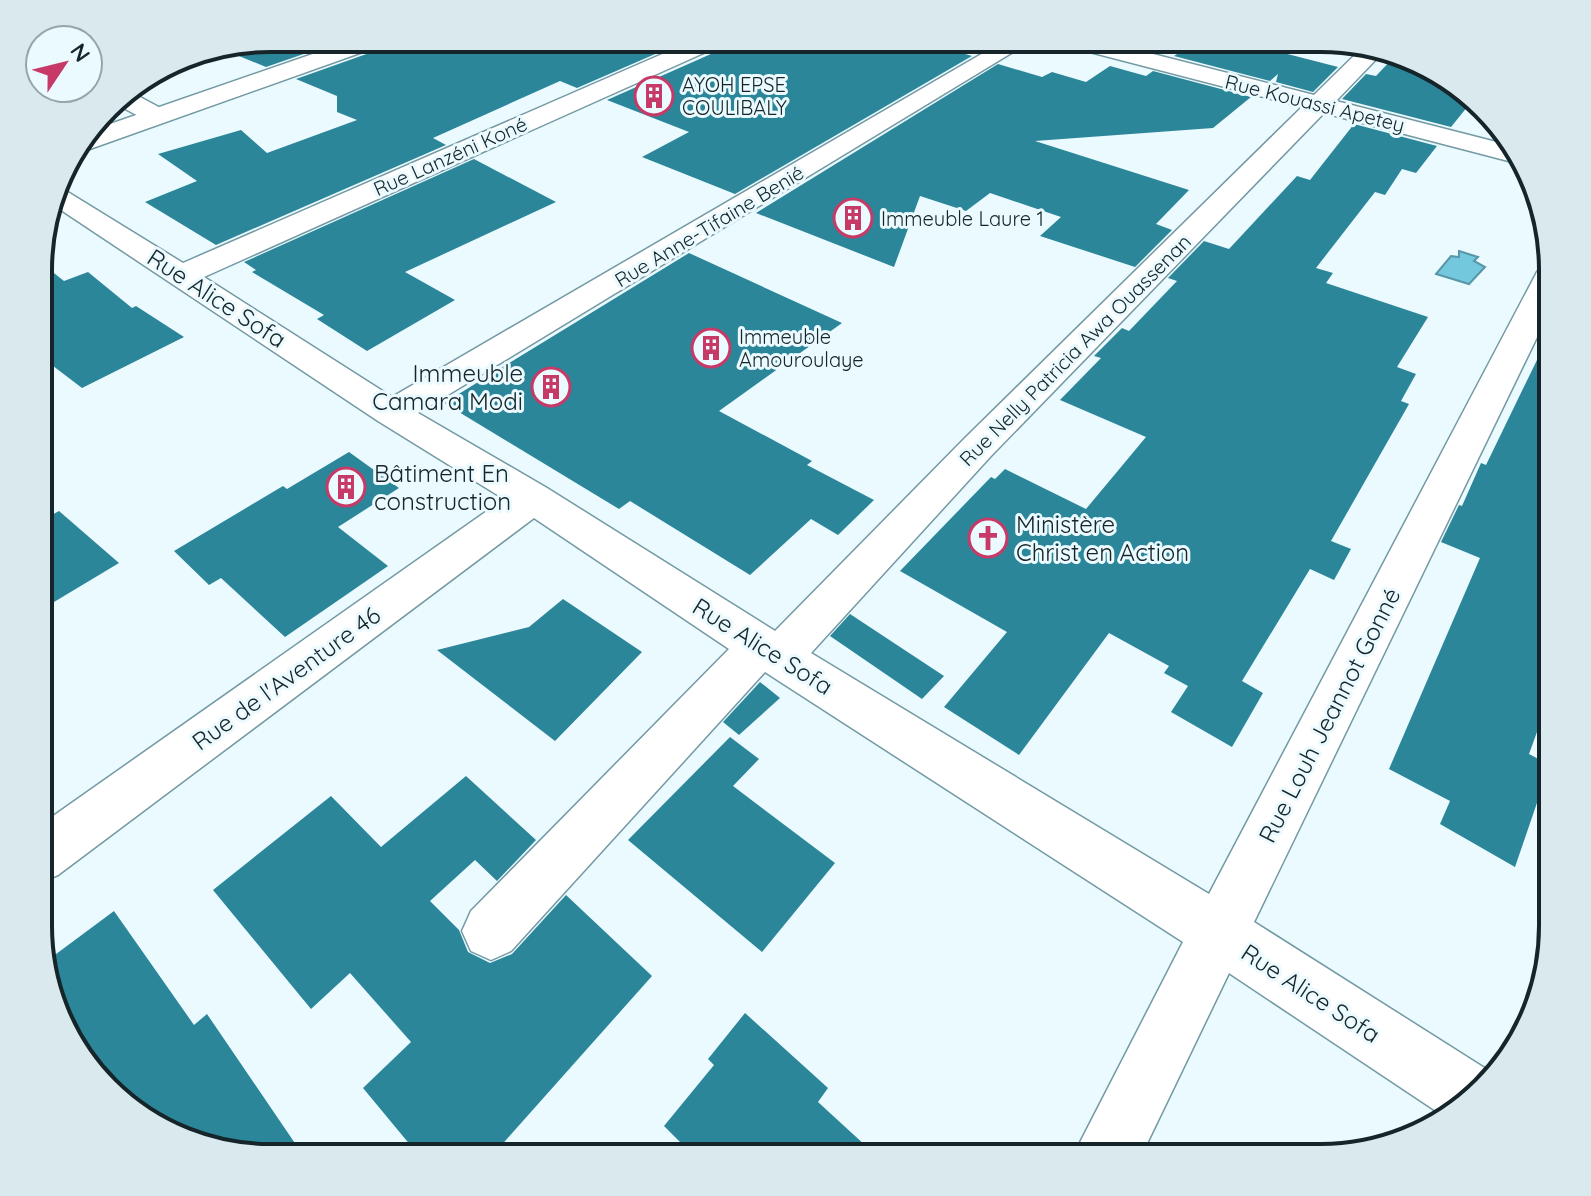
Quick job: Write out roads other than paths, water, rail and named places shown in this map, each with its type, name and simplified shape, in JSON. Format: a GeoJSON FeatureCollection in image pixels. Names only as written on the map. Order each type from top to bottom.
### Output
{"type":"FeatureCollection","features":[{"type":"Feature","properties":{"kind":"street"},"geometry":{"type":"LineString","coordinates":[[98,137],[340,52]]}},
{"type":"Feature","properties":{"kind":"street","name":"Rue Lanzéni Koné"},"geometry":{"type":"LineString","coordinates":[[182,275],[686,52]]}},
{"type":"Feature","properties":{"kind":"street","name":"Rue Anne-Tifaine Benié"},"geometry":{"type":"LineString","coordinates":[[391,413],[1001,52]]}},
{"type":"Feature","properties":{"kind":"street","name":"Rue Kouassi Apetey"},"geometry":{"type":"LineString","coordinates":[[1117,52],[1504,152]]}},
{"type":"Feature","properties":{"kind":"street","name":"Rue Nelly Patricia Awa Ouassenan"},"geometry":{"type":"LineString","coordinates":[[491,931],[1366,57]]}},
{"type":"Feature","properties":{"kind":"street"},"geometry":{"type":"LineString","coordinates":[[131,102],[157,116]]}},
{"type":"Feature","properties":{"kind":"street","name":"Rue Alice Sofa"},"geometry":{"type":"LineString","coordinates":[[64,200],[391,413],[533,498],[770,652],[1220,933],[1463,1092]]}},
{"type":"Feature","properties":{"kind":"street","name":"Rue Louh Jeannot Gonné"},"geometry":{"type":"LineString","coordinates":[[1112,1144],[1539,300]]}},
{"type":"Feature","properties":{"kind":"street","name":"Rue de l'Aventure 46"},"geometry":{"type":"LineString","coordinates":[[52,848],[533,498]]}},
{"type":"Feature","properties":{"kind":"water"},"geometry":{"type":"Polygon","coordinates":[[[1459,251],[1478,257],[1474,261],[1485,267],[1469,284],[1436,274],[1451,256],[1459,257],[1459,251]]]}},
{"type":"Feature","properties":{"kind":"place","name":"AYOH EPSE COULIBALY"},"geometry":{"type":"Point","coordinates":[654,96]}},
{"type":"Feature","properties":{"kind":"place","name":"Immeuble Laure 1"},"geometry":{"type":"Point","coordinates":[853,218]}},
{"type":"Feature","properties":{"kind":"place","name":"Immeuble Amouroulaye"},"geometry":{"type":"Point","coordinates":[711,348]}},
{"type":"Feature","properties":{"kind":"place","name":"Immeuble Camara Modi"},"geometry":{"type":"Point","coordinates":[551,387]}},
{"type":"Feature","properties":{"kind":"place","name":"Bâtiment En construction"},"geometry":{"type":"Point","coordinates":[346,487]}},
{"type":"Feature","properties":{"kind":"place","name":"Ministère Christ en Action"},"geometry":{"type":"Point","coordinates":[988,538]}}]}
